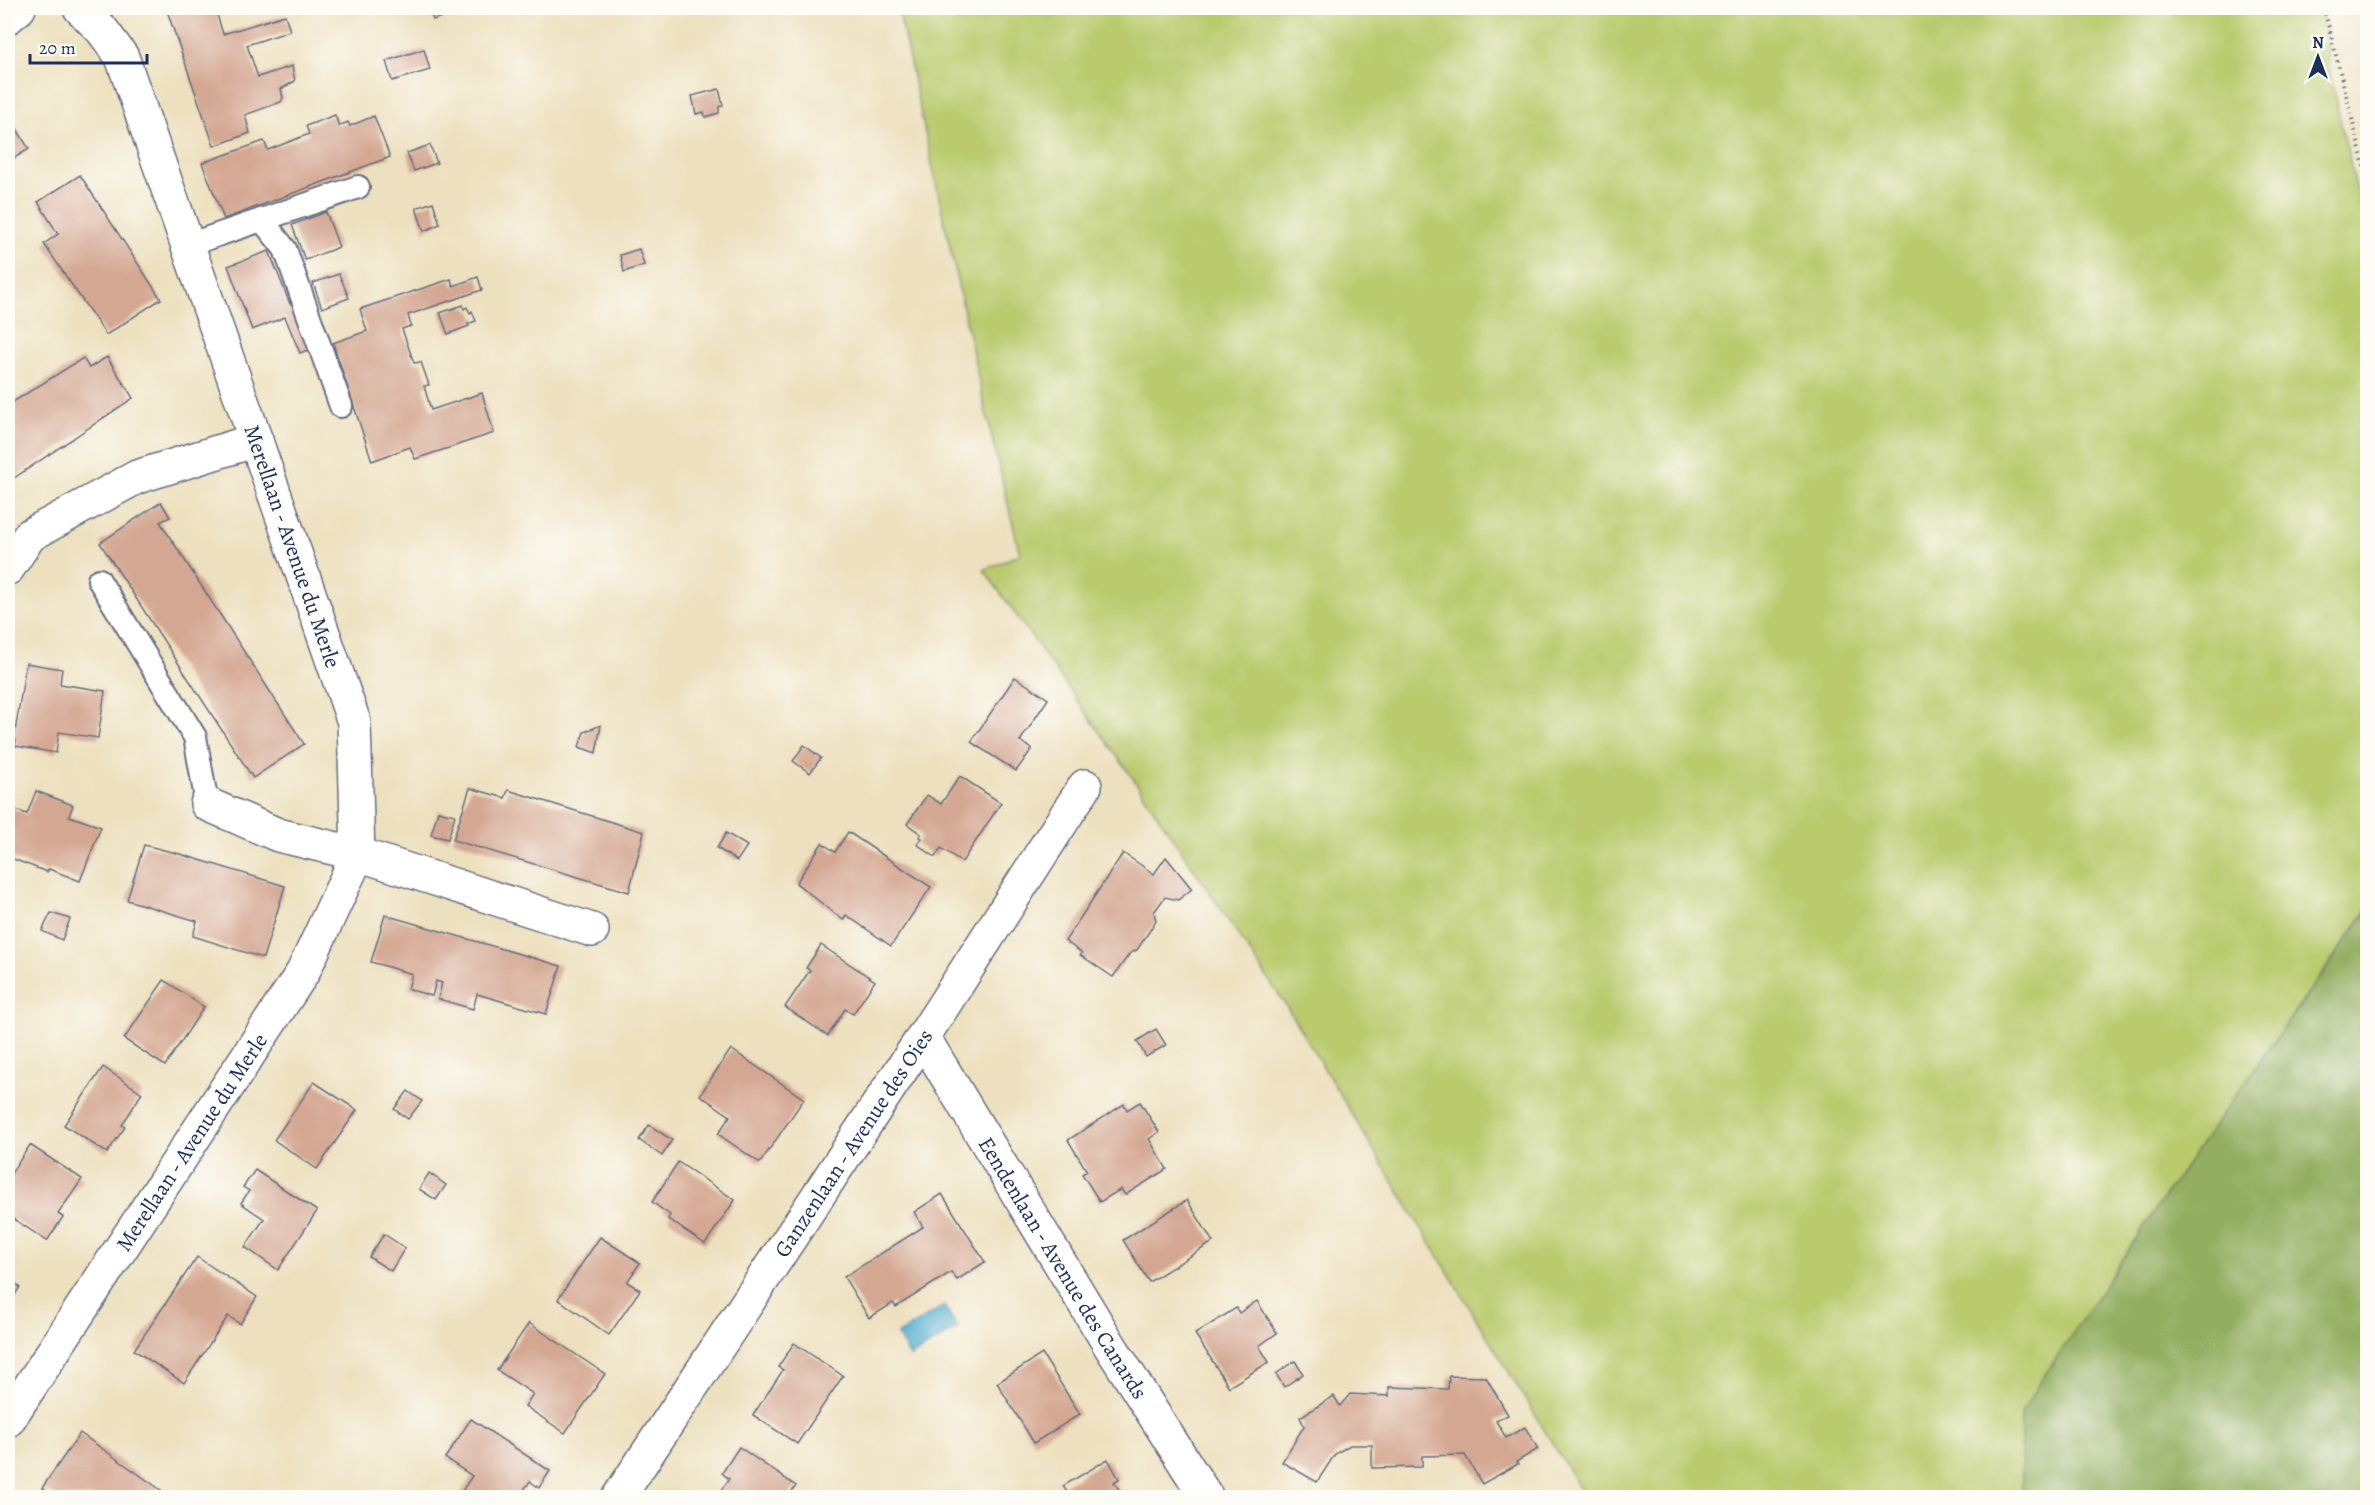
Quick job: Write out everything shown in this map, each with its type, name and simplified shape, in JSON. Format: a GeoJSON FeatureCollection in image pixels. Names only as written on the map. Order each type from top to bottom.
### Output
{"type":"FeatureCollection","features":[{"type":"Feature","properties":{"kind":"street"},"geometry":{"type":"LineString","coordinates":[[8,17],[19,8]]}},
{"type":"Feature","properties":{"kind":"street","name":"Merellaan - Avenue du Merle"},"geometry":{"type":"LineString","coordinates":[[8,1420],[303,972],[358,854],[354,722],[122,57],[102,30],[80,8]]}},
{"type":"Feature","properties":{"kind":"street"},"geometry":{"type":"LineString","coordinates":[[8,568],[30,535],[137,477],[256,440]]}},
{"type":"Feature","properties":{"kind":"street","name":"Ganzenlaan - Avenue des Oies"},"geometry":{"type":"LineString","coordinates":[[618,1497],[923,1037],[1085,786]]}},
{"type":"Feature","properties":{"kind":"street"},"geometry":{"type":"LineString","coordinates":[[207,804],[279,835],[358,854],[592,930]]}},
{"type":"Feature","properties":{"kind":"street","name":"Eendenlaan - Avenue des Canards"},"geometry":{"type":"LineString","coordinates":[[923,1037],[1109,1344],[1207,1497]]}},
{"type":"Feature","properties":{"kind":"lane"},"geometry":{"type":"LineString","coordinates":[[188,245],[358,188]]}},
{"type":"Feature","properties":{"kind":"lane"},"geometry":{"type":"LineString","coordinates":[[262,220],[285,249],[340,406]]}},
{"type":"Feature","properties":{"kind":"lane"},"geometry":{"type":"LineString","coordinates":[[99,580],[195,737],[207,804]]}},
{"type":"Feature","properties":{"kind":"path"},"geometry":{"type":"LineString","coordinates":[[2324,8],[2367,182]]}},
{"type":"Feature","properties":{"kind":"green space"},"geometry":{"type":"Polygon","coordinates":[[[898,8],[2319,8],[2326,30],[2329,72],[2368,239],[2367,910],[2163,1198],[2021,1411],[2022,1497],[1585,1497],[1283,1001],[1132,777],[984,570],[1020,554],[984,404],[898,8]]]}},
{"type":"Feature","properties":{"kind":"green space"},"geometry":{"type":"Polygon","coordinates":[[[2367,911],[2367,1497],[2022,1497],[2021,1411],[2163,1198],[2367,911]]]}},
{"type":"Feature","properties":{"kind":"water"},"geometry":{"type":"Polygon","coordinates":[[[944,1306],[958,1328],[910,1357],[897,1335],[944,1306]]]}},
{"type":"Feature","properties":{"kind":"building"},"geometry":{"type":"Polygon","coordinates":[[[166,8],[215,8],[223,34],[285,15],[290,31],[247,45],[258,77],[292,66],[295,81],[281,89],[283,98],[281,102],[245,115],[250,133],[214,146],[166,8]]]}},
{"type":"Feature","properties":{"kind":"building"},"geometry":{"type":"Polygon","coordinates":[[[429,8],[451,8],[453,13],[433,20],[429,8]]]}},
{"type":"Feature","properties":{"kind":"building"},"geometry":{"type":"Polygon","coordinates":[[[424,49],[430,70],[392,81],[386,61],[424,49]]]}},
{"type":"Feature","properties":{"kind":"building"},"geometry":{"type":"Polygon","coordinates":[[[719,89],[723,105],[719,107],[719,113],[705,117],[704,112],[696,114],[692,96],[719,89]]]}},
{"type":"Feature","properties":{"kind":"building"},"geometry":{"type":"Polygon","coordinates":[[[8,114],[29,149],[8,162],[8,114]]]}},
{"type":"Feature","properties":{"kind":"building"},"geometry":{"type":"Polygon","coordinates":[[[335,115],[339,126],[348,122],[350,126],[374,116],[390,157],[224,219],[202,163],[264,141],[268,150],[309,134],[306,126],[335,115]]]}},
{"type":"Feature","properties":{"kind":"building"},"geometry":{"type":"Polygon","coordinates":[[[430,145],[437,163],[414,171],[407,153],[430,145]]]}},
{"type":"Feature","properties":{"kind":"building"},"geometry":{"type":"Polygon","coordinates":[[[80,175],[161,299],[106,335],[44,244],[58,234],[38,202],[80,175]]]}},
{"type":"Feature","properties":{"kind":"building"},"geometry":{"type":"Polygon","coordinates":[[[433,202],[440,224],[424,231],[416,208],[433,202]]]}},
{"type":"Feature","properties":{"kind":"building"},"geometry":{"type":"Polygon","coordinates":[[[326,212],[339,247],[305,260],[292,225],[326,212]]]}},
{"type":"Feature","properties":{"kind":"building"},"geometry":{"type":"Polygon","coordinates":[[[639,249],[644,265],[624,272],[620,255],[639,249]]]}},
{"type":"Feature","properties":{"kind":"building"},"geometry":{"type":"Polygon","coordinates":[[[269,251],[290,304],[294,302],[310,349],[300,353],[285,317],[252,330],[228,266],[269,251]]]}},
{"type":"Feature","properties":{"kind":"building"},"geometry":{"type":"Polygon","coordinates":[[[339,274],[349,298],[322,308],[313,283],[339,274]]]}},
{"type":"Feature","properties":{"kind":"building"},"geometry":{"type":"Polygon","coordinates":[[[478,277],[482,290],[408,315],[411,326],[402,329],[414,363],[421,362],[429,385],[424,386],[431,410],[482,393],[494,433],[415,459],[410,447],[372,461],[333,343],[367,331],[360,309],[451,279],[453,286],[478,277]]]}},
{"type":"Feature","properties":{"kind":"building"},"geometry":{"type":"Polygon","coordinates":[[[463,305],[464,309],[467,307],[470,313],[472,311],[476,321],[448,334],[440,313],[463,305]]]}},
{"type":"Feature","properties":{"kind":"building"},"geometry":{"type":"Polygon","coordinates":[[[107,357],[133,398],[8,482],[8,411],[10,410],[8,405],[83,358],[89,368],[107,357]]]}},
{"type":"Feature","properties":{"kind":"building"},"geometry":{"type":"Polygon","coordinates":[[[161,502],[170,517],[160,522],[304,744],[253,778],[100,543],[161,502]]]}},
{"type":"Feature","properties":{"kind":"building"},"geometry":{"type":"Polygon","coordinates":[[[26,663],[62,669],[60,684],[105,691],[98,738],[59,732],[56,753],[15,746],[16,740],[14,739],[26,663]]]}},
{"type":"Feature","properties":{"kind":"building"},"geometry":{"type":"Polygon","coordinates":[[[1015,677],[1048,699],[1020,741],[1032,749],[1016,771],[971,742],[1015,677]]]}},
{"type":"Feature","properties":{"kind":"building"},"geometry":{"type":"Polygon","coordinates":[[[601,725],[596,753],[579,747],[584,732],[601,725]]]}},
{"type":"Feature","properties":{"kind":"building"},"geometry":{"type":"Polygon","coordinates":[[[804,745],[821,758],[810,773],[793,761],[804,745]]]}},
{"type":"Feature","properties":{"kind":"building"},"geometry":{"type":"Polygon","coordinates":[[[960,776],[1001,803],[962,862],[941,848],[935,857],[917,844],[922,838],[919,837],[921,834],[907,824],[927,795],[941,804],[960,776]]]}},
{"type":"Feature","properties":{"kind":"building"},"geometry":{"type":"Polygon","coordinates":[[[470,788],[505,798],[508,790],[644,832],[629,892],[453,840],[470,788]]]}},
{"type":"Feature","properties":{"kind":"building"},"geometry":{"type":"Polygon","coordinates":[[[36,791],[73,805],[69,816],[101,827],[80,881],[49,869],[47,872],[8,857],[8,807],[27,814],[36,791]]]}},
{"type":"Feature","properties":{"kind":"building"},"geometry":{"type":"Polygon","coordinates":[[[438,811],[455,815],[448,839],[431,835],[438,811]]]}},
{"type":"Feature","properties":{"kind":"building"},"geometry":{"type":"Polygon","coordinates":[[[848,832],[931,887],[891,946],[846,915],[843,920],[796,883],[822,843],[835,852],[848,832]]]}},
{"type":"Feature","properties":{"kind":"building"},"geometry":{"type":"Polygon","coordinates":[[[726,833],[747,846],[737,861],[717,848],[726,833]]]}},
{"type":"Feature","properties":{"kind":"building"},"geometry":{"type":"Polygon","coordinates":[[[144,845],[285,886],[263,958],[193,936],[197,921],[127,900],[144,845]]]}},
{"type":"Feature","properties":{"kind":"building"},"geometry":{"type":"Polygon","coordinates":[[[1123,853],[1154,874],[1166,857],[1192,889],[1178,900],[1165,897],[1154,912],[1156,921],[1137,950],[1130,953],[1113,977],[1080,955],[1082,953],[1065,941],[1123,853]]]}},
{"type":"Feature","properties":{"kind":"building"},"geometry":{"type":"Polygon","coordinates":[[[51,913],[70,919],[62,940],[42,931],[51,913]]]}},
{"type":"Feature","properties":{"kind":"building"},"geometry":{"type":"Polygon","coordinates":[[[385,915],[561,966],[546,1014],[477,994],[473,1009],[438,999],[442,983],[436,981],[432,996],[408,989],[412,974],[371,962],[385,915]]]}},
{"type":"Feature","properties":{"kind":"building"},"geometry":{"type":"Polygon","coordinates":[[[821,945],[875,981],[853,1014],[845,1009],[828,1036],[785,1007],[810,970],[806,968],[821,945]]]}},
{"type":"Feature","properties":{"kind":"building"},"geometry":{"type":"Polygon","coordinates":[[[164,980],[204,1007],[165,1066],[124,1039],[164,980]]]}},
{"type":"Feature","properties":{"kind":"building"},"geometry":{"type":"Polygon","coordinates":[[[1156,1029],[1166,1045],[1146,1057],[1137,1041],[1156,1029]]]}},
{"type":"Feature","properties":{"kind":"building"},"geometry":{"type":"Polygon","coordinates":[[[731,1049],[804,1099],[760,1163],[718,1134],[730,1116],[700,1095],[731,1049]]]}},
{"type":"Feature","properties":{"kind":"building"},"geometry":{"type":"Polygon","coordinates":[[[103,1067],[142,1093],[122,1125],[125,1127],[107,1153],[64,1125],[103,1067]]]}},
{"type":"Feature","properties":{"kind":"building"},"geometry":{"type":"Polygon","coordinates":[[[314,1082],[357,1110],[317,1169],[274,1140],[314,1082]]]}},
{"type":"Feature","properties":{"kind":"building"},"geometry":{"type":"Polygon","coordinates":[[[408,1091],[422,1101],[408,1119],[394,1109],[408,1091]]]}},
{"type":"Feature","properties":{"kind":"building"},"geometry":{"type":"Polygon","coordinates":[[[1140,1102],[1159,1132],[1149,1139],[1167,1169],[1125,1195],[1121,1189],[1100,1202],[1082,1174],[1087,1171],[1068,1140],[1124,1104],[1127,1110],[1140,1102]]]}},
{"type":"Feature","properties":{"kind":"building"},"geometry":{"type":"Polygon","coordinates":[[[649,1125],[672,1140],[662,1156],[639,1140],[649,1125]]]}},
{"type":"Feature","properties":{"kind":"building"},"geometry":{"type":"Polygon","coordinates":[[[30,1145],[82,1179],[58,1214],[63,1217],[47,1241],[8,1215],[8,1178],[30,1145]]]}},
{"type":"Feature","properties":{"kind":"building"},"geometry":{"type":"Polygon","coordinates":[[[678,1162],[735,1200],[705,1244],[668,1219],[670,1215],[652,1202],[678,1162]]]}},
{"type":"Feature","properties":{"kind":"building"},"geometry":{"type":"Polygon","coordinates":[[[255,1170],[317,1211],[278,1270],[245,1247],[264,1219],[241,1203],[249,1191],[243,1187],[255,1170]]]}},
{"type":"Feature","properties":{"kind":"building"},"geometry":{"type":"Polygon","coordinates":[[[429,1173],[446,1185],[436,1200],[419,1189],[429,1173]]]}},
{"type":"Feature","properties":{"kind":"building"},"geometry":{"type":"Polygon","coordinates":[[[942,1194],[985,1262],[957,1280],[951,1272],[896,1307],[893,1303],[869,1318],[844,1277],[923,1227],[914,1212],[942,1194]]]}},
{"type":"Feature","properties":{"kind":"building"},"geometry":{"type":"Polygon","coordinates":[[[1187,1200],[1213,1242],[1149,1282],[1123,1240],[1187,1200]]]}},
{"type":"Feature","properties":{"kind":"building"},"geometry":{"type":"Polygon","coordinates":[[[384,1234],[405,1248],[391,1271],[369,1257],[384,1234]]]}},
{"type":"Feature","properties":{"kind":"building"},"geometry":{"type":"Polygon","coordinates":[[[600,1237],[640,1263],[627,1282],[640,1290],[609,1335],[558,1299],[600,1237]]]}},
{"type":"Feature","properties":{"kind":"building"},"geometry":{"type":"Polygon","coordinates":[[[197,1257],[257,1297],[240,1324],[228,1316],[184,1383],[134,1350],[197,1257]]]}},
{"type":"Feature","properties":{"kind":"building"},"geometry":{"type":"Polygon","coordinates":[[[8,1279],[20,1287],[8,1306],[8,1279]]]}},
{"type":"Feature","properties":{"kind":"building"},"geometry":{"type":"Polygon","coordinates":[[[1257,1301],[1277,1333],[1259,1346],[1269,1362],[1229,1387],[1195,1334],[1236,1308],[1239,1313],[1257,1301]]]}},
{"type":"Feature","properties":{"kind":"building"},"geometry":{"type":"Polygon","coordinates":[[[529,1323],[605,1374],[565,1433],[525,1406],[533,1394],[497,1370],[529,1323]]]}},
{"type":"Feature","properties":{"kind":"building"},"geometry":{"type":"Polygon","coordinates":[[[794,1343],[843,1376],[797,1444],[753,1415],[783,1370],[778,1367],[794,1343]]]}},
{"type":"Feature","properties":{"kind":"building"},"geometry":{"type":"Polygon","coordinates":[[[1042,1354],[1080,1414],[1034,1443],[997,1383],[1042,1354]]]}},
{"type":"Feature","properties":{"kind":"building"},"geometry":{"type":"Polygon","coordinates":[[[1295,1361],[1303,1374],[1284,1387],[1276,1374],[1295,1361]]]}},
{"type":"Feature","properties":{"kind":"building"},"geometry":{"type":"Polygon","coordinates":[[[1449,1376],[1486,1377],[1508,1415],[1496,1421],[1506,1438],[1525,1427],[1538,1449],[1516,1462],[1518,1464],[1482,1484],[1465,1455],[1422,1456],[1422,1467],[1372,1468],[1372,1445],[1350,1445],[1335,1454],[1317,1482],[1282,1462],[1304,1426],[1300,1417],[1334,1396],[1340,1406],[1350,1394],[1389,1396],[1389,1387],[1448,1389],[1449,1376]]]}},
{"type":"Feature","properties":{"kind":"building"},"geometry":{"type":"Polygon","coordinates":[[[471,1419],[550,1471],[539,1488],[530,1481],[519,1497],[458,1497],[472,1476],[445,1458],[471,1419]]]}},
{"type":"Feature","properties":{"kind":"building"},"geometry":{"type":"Polygon","coordinates":[[[80,1433],[168,1495],[166,1497],[57,1497],[42,1488],[80,1433]]]}},
{"type":"Feature","properties":{"kind":"building"},"geometry":{"type":"Polygon","coordinates":[[[739,1447],[796,1486],[788,1497],[717,1497],[729,1479],[722,1473],[739,1447]]]}},
{"type":"Feature","properties":{"kind":"building"},"geometry":{"type":"Polygon","coordinates":[[[1108,1459],[1119,1479],[1114,1482],[1124,1497],[1070,1497],[1063,1486],[1108,1459]]]}}]}
